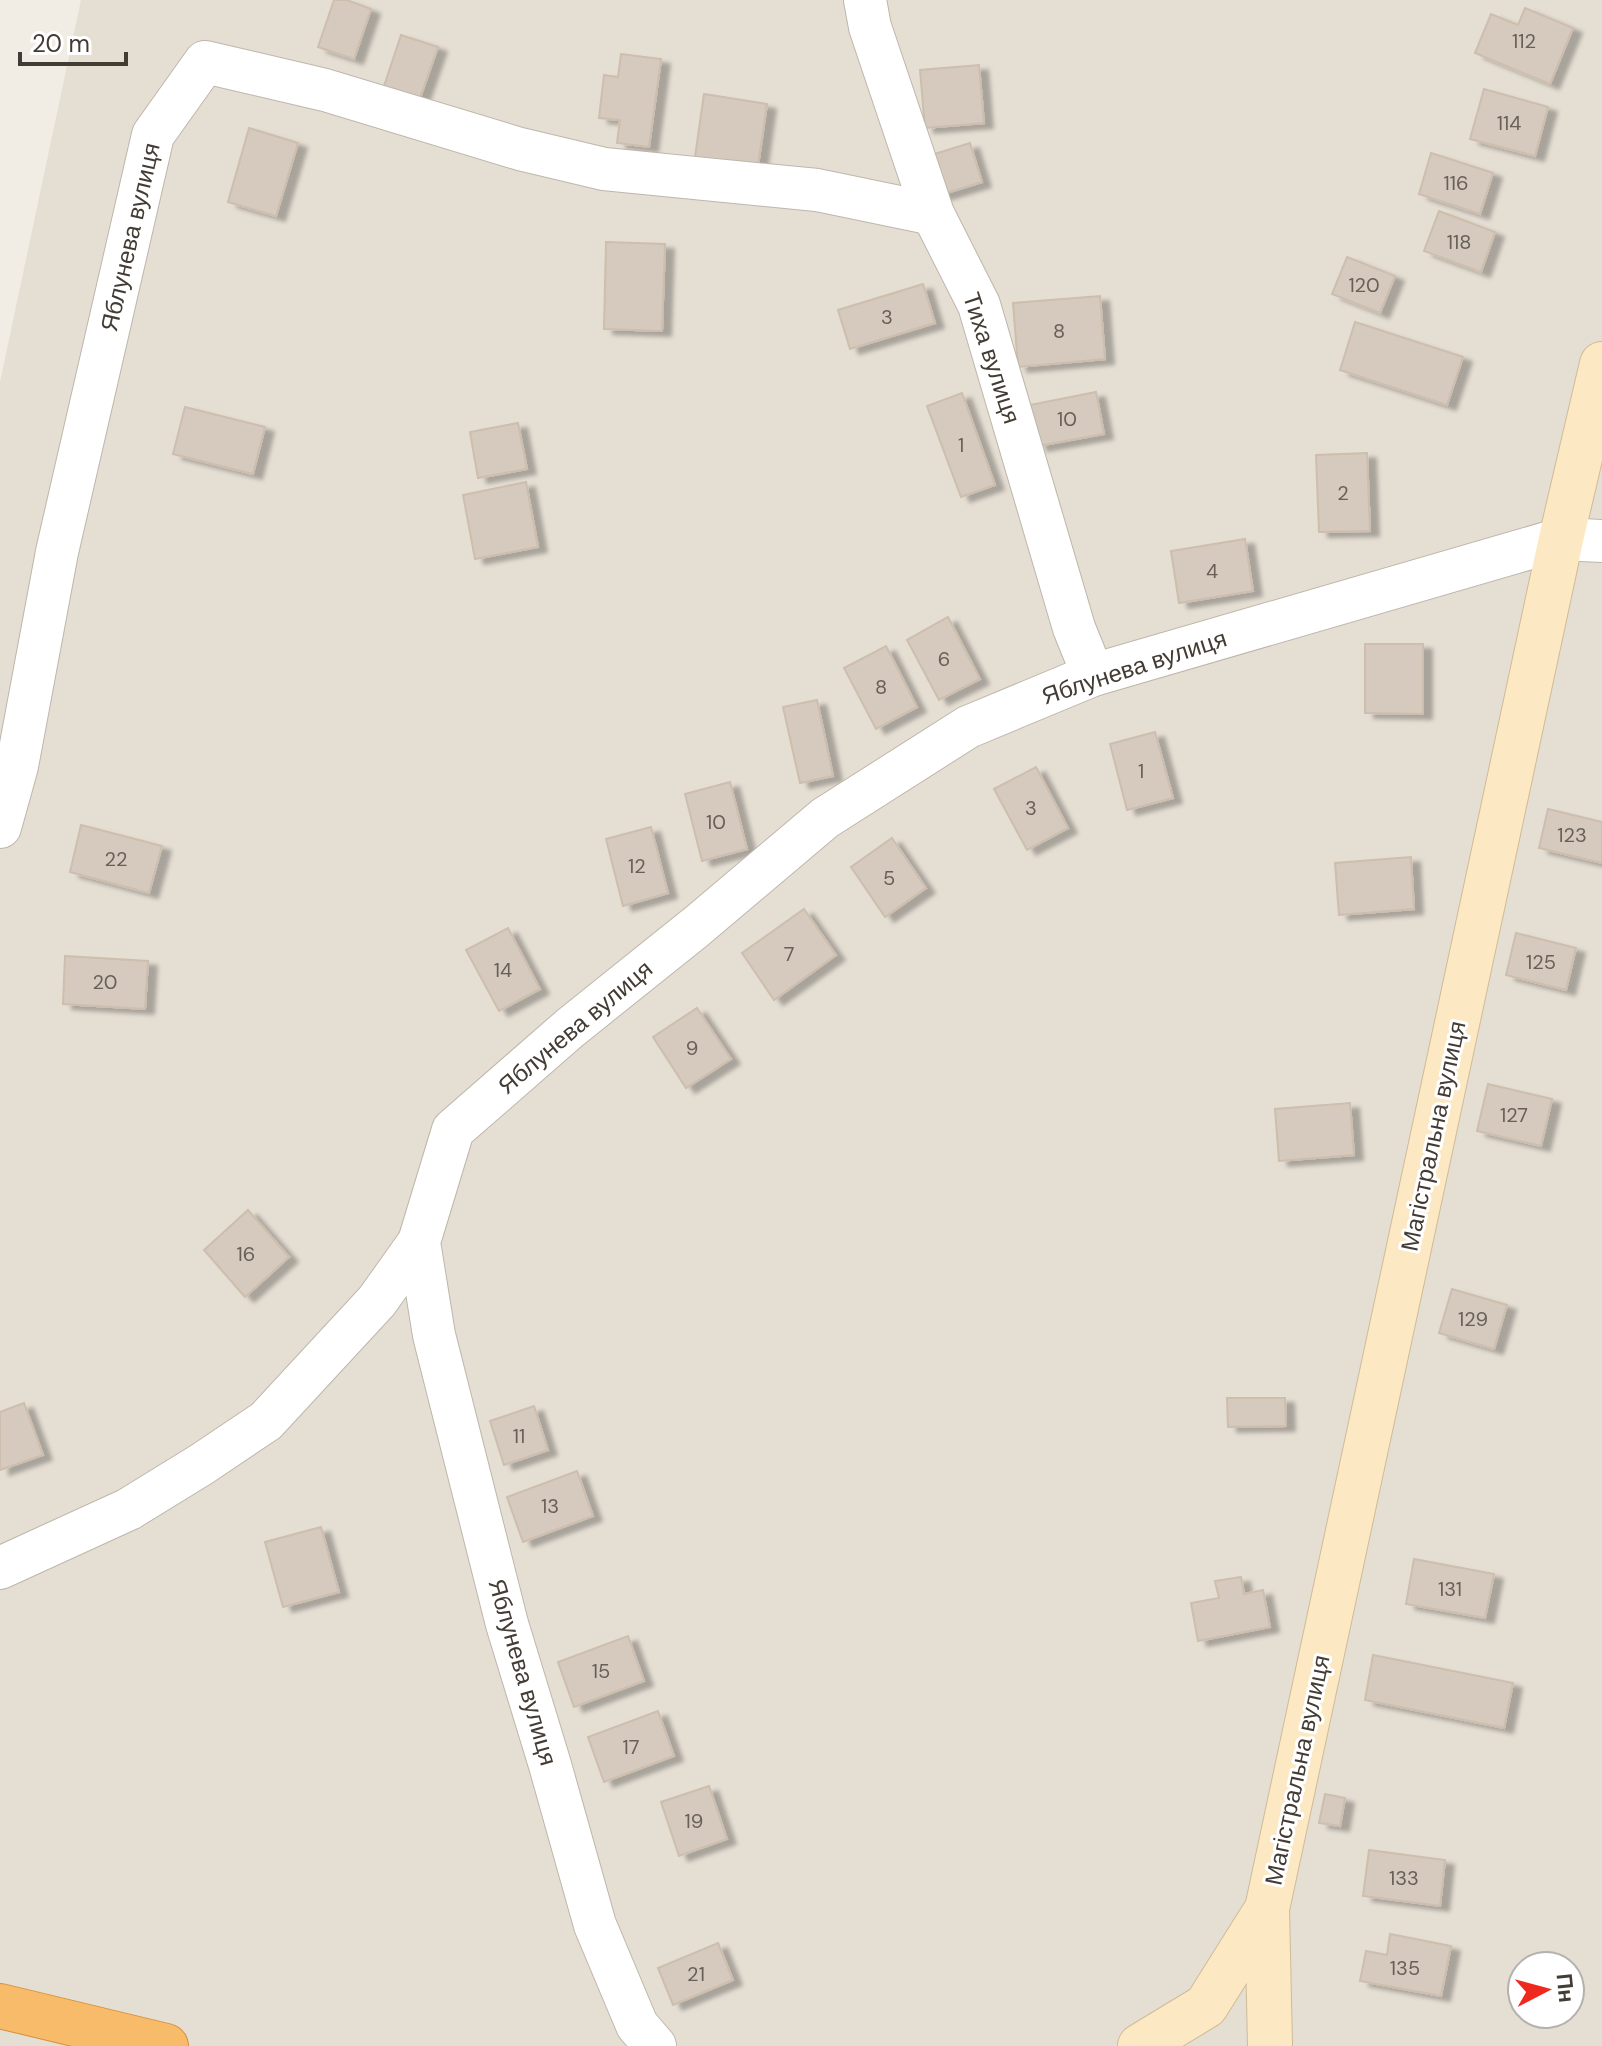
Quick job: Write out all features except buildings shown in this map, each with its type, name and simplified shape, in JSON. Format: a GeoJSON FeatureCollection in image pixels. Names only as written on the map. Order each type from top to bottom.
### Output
{"type":"FeatureCollection","features":[{"type":"Feature","properties":{"kind":"highway"},"geometry":{"type":"LineString","coordinates":[[5,2014],[166,2046]]}},
{"type":"Feature","properties":{"kind":"main road","name":"Магістральна вулиця"},"geometry":{"type":"LineString","coordinates":[[1267,1909],[1582,540],[1602,364]]}},
{"type":"Feature","properties":{"kind":"main road"},"geometry":{"type":"LineString","coordinates":[[1140,2046],[1206,2006],[1267,1909]]}},
{"type":"Feature","properties":{"kind":"main road"},"geometry":{"type":"LineString","coordinates":[[1267,1909],[1270,2046]]}},
{"type":"Feature","properties":{"kind":"street","name":"Тиха вулиця"},"geometry":{"type":"LineString","coordinates":[[865,0],[870,27],[933,214],[979,305],[1074,628],[1093,675]]}},
{"type":"Feature","properties":{"kind":"street","name":"Яблунева вулиця"},"geometry":{"type":"LineString","coordinates":[[0,827],[17,766],[57,552],[153,135],[205,62],[325,90],[520,149],[604,169],[817,190],[933,214]]}},
{"type":"Feature","properties":{"kind":"street","name":"Яблунева вулиця"},"geometry":{"type":"LineString","coordinates":[[655,2046],[637,2025],[595,1925],[507,1624],[434,1335],[419,1242],[453,1130],[570,1028],[825,818],[968,727],[1093,675],[1582,540]]}},
{"type":"Feature","properties":{"kind":"street"},"geometry":{"type":"LineString","coordinates":[[0,1568],[129,1509],[266,1421],[377,1301],[419,1242]]}},
{"type":"Feature","properties":{"kind":"shaded area"},"geometry":{"type":"Polygon","coordinates":[[[81,0],[1602,0],[1602,2046],[0,2046],[0,382],[81,0]]]}}]}
